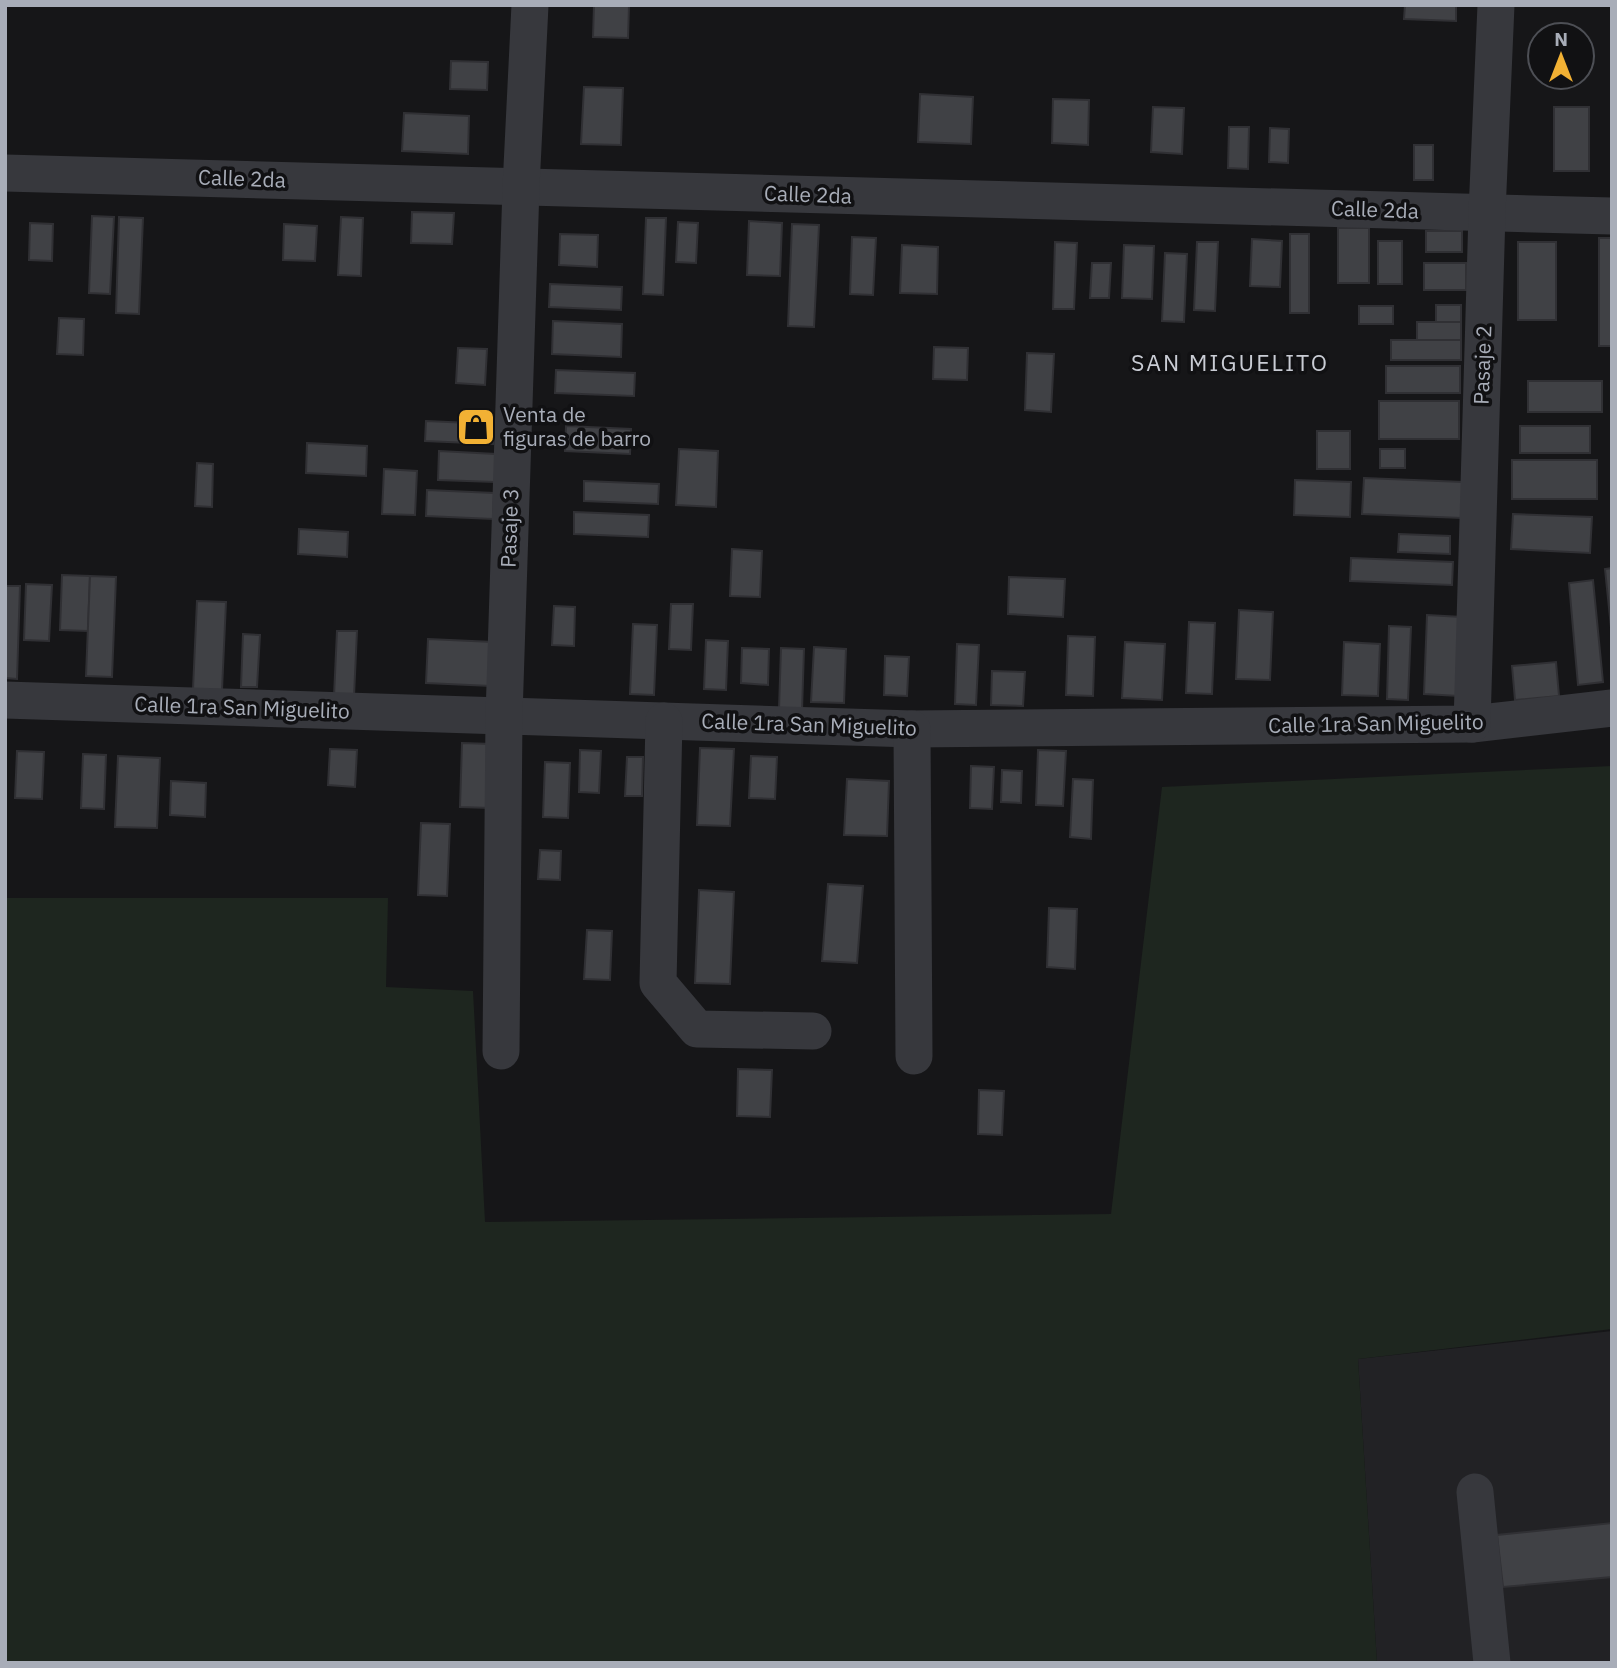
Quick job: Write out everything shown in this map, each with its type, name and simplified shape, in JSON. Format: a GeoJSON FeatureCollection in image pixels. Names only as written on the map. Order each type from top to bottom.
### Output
{"type":"FeatureCollection","features":[{"type":"Feature","properties":{"kind":"street","name":"Pasaje 3"},"geometry":{"type":"LineString","coordinates":[[501,1051],[503,716],[530,5]]}},
{"type":"Feature","properties":{"kind":"street","name":"Pasaje 2"},"geometry":{"type":"LineString","coordinates":[[1472,724],[1496,5]]}},
{"type":"Feature","properties":{"kind":"street","name":"Calle 2da"},"geometry":{"type":"LineString","coordinates":[[5,173],[1612,216]]}},
{"type":"Feature","properties":{"kind":"street","name":"Calle 1ra San Miguelito"},"geometry":{"type":"LineString","coordinates":[[5,700],[912,729],[1472,724],[1612,708]]}},
{"type":"Feature","properties":{"kind":"street"},"geometry":{"type":"LineString","coordinates":[[664,721],[658,983],[697,1029],[813,1031]]}},
{"type":"Feature","properties":{"kind":"street"},"geometry":{"type":"LineString","coordinates":[[912,729],[914,1056]]}},
{"type":"Feature","properties":{"kind":"street"},"geometry":{"type":"LineString","coordinates":[[1475,1492],[1492,1663]]}},
{"type":"Feature","properties":{"kind":"shaded area"},"geometry":{"type":"Polygon","coordinates":[[[1612,766],[1612,1329],[1358,1359],[1377,1663],[5,1663],[5,898],[388,898],[386,987],[473,991],[485,1222],[1111,1214],[1162,787],[1612,766]]]}},
{"type":"Feature","properties":{"kind":"shaded area"},"geometry":{"type":"Polygon","coordinates":[[[1612,1331],[1612,1663],[1377,1663],[1358,1359],[1612,1331]]]}},
{"type":"Feature","properties":{"kind":"building"},"geometry":{"type":"Polygon","coordinates":[[[594,5],[629,6],[628,38],[593,37],[594,5]]]}},
{"type":"Feature","properties":{"kind":"building"},"geometry":{"type":"Polygon","coordinates":[[[1405,5],[1456,5],[1456,21],[1404,19],[1405,5]]]}},
{"type":"Feature","properties":{"kind":"building"},"geometry":{"type":"Polygon","coordinates":[[[451,61],[488,62],[487,90],[450,89],[451,61]]]}},
{"type":"Feature","properties":{"kind":"building"},"geometry":{"type":"Polygon","coordinates":[[[584,87],[623,88],[621,145],[581,144],[584,87]]]}},
{"type":"Feature","properties":{"kind":"building"},"geometry":{"type":"Polygon","coordinates":[[[920,94],[973,97],[971,144],[918,142],[920,94]]]}},
{"type":"Feature","properties":{"kind":"building"},"geometry":{"type":"Polygon","coordinates":[[[1053,99],[1089,100],[1088,145],[1052,143],[1053,99]]]}},
{"type":"Feature","properties":{"kind":"building"},"geometry":{"type":"Polygon","coordinates":[[[1153,107],[1184,108],[1182,154],[1151,152],[1153,107]]]}},
{"type":"Feature","properties":{"kind":"building"},"geometry":{"type":"Polygon","coordinates":[[[1554,107],[1589,107],[1589,171],[1554,171],[1554,107]]]}},
{"type":"Feature","properties":{"kind":"building"},"geometry":{"type":"Polygon","coordinates":[[[404,113],[469,116],[468,154],[402,151],[404,113]]]}},
{"type":"Feature","properties":{"kind":"building"},"geometry":{"type":"Polygon","coordinates":[[[1229,127],[1249,127],[1248,169],[1228,168],[1229,127]]]}},
{"type":"Feature","properties":{"kind":"building"},"geometry":{"type":"Polygon","coordinates":[[[1270,128],[1289,129],[1288,163],[1269,162],[1270,128]]]}},
{"type":"Feature","properties":{"kind":"building"},"geometry":{"type":"Polygon","coordinates":[[[1414,145],[1433,145],[1433,180],[1414,180],[1414,145]]]}},
{"type":"Feature","properties":{"kind":"building"},"geometry":{"type":"Polygon","coordinates":[[[412,212],[454,213],[452,244],[411,243],[412,212]]]}},
{"type":"Feature","properties":{"kind":"building"},"geometry":{"type":"Polygon","coordinates":[[[92,216],[114,217],[110,294],[89,293],[92,216]]]}},
{"type":"Feature","properties":{"kind":"building"},"geometry":{"type":"Polygon","coordinates":[[[119,217],[143,218],[139,314],[116,313],[119,217]]]}},
{"type":"Feature","properties":{"kind":"building"},"geometry":{"type":"Polygon","coordinates":[[[341,217],[363,218],[361,276],[338,275],[341,217]]]}},
{"type":"Feature","properties":{"kind":"building"},"geometry":{"type":"Polygon","coordinates":[[[646,218],[666,218],[663,295],[643,294],[646,218]]]}},
{"type":"Feature","properties":{"kind":"building"},"geometry":{"type":"Polygon","coordinates":[[[749,221],[782,223],[780,276],[747,275],[749,221]]]}},
{"type":"Feature","properties":{"kind":"building"},"geometry":{"type":"Polygon","coordinates":[[[678,222],[698,223],[696,263],[676,262],[678,222]]]}},
{"type":"Feature","properties":{"kind":"building"},"geometry":{"type":"Polygon","coordinates":[[[30,223],[53,224],[52,261],[29,260],[30,223]]]}},
{"type":"Feature","properties":{"kind":"building"},"geometry":{"type":"Polygon","coordinates":[[[284,224],[317,226],[315,261],[283,260],[284,224]]]}},
{"type":"Feature","properties":{"kind":"building"},"geometry":{"type":"Polygon","coordinates":[[[792,224],[819,225],[814,327],[788,326],[792,224]]]}},
{"type":"Feature","properties":{"kind":"building"},"geometry":{"type":"Polygon","coordinates":[[[1338,228],[1369,228],[1369,283],[1338,283],[1338,228]]]}},
{"type":"Feature","properties":{"kind":"building"},"geometry":{"type":"Polygon","coordinates":[[[1426,231],[1462,231],[1462,252],[1426,252],[1426,231]]]}},
{"type":"Feature","properties":{"kind":"building"},"geometry":{"type":"Polygon","coordinates":[[[560,234],[598,235],[597,267],[559,265],[560,234]]]}},
{"type":"Feature","properties":{"kind":"building"},"geometry":{"type":"Polygon","coordinates":[[[1290,234],[1309,234],[1309,313],[1290,313],[1290,234]]]}},
{"type":"Feature","properties":{"kind":"building"},"geometry":{"type":"Polygon","coordinates":[[[852,237],[876,238],[873,295],[850,294],[852,237]]]}},
{"type":"Feature","properties":{"kind":"building"},"geometry":{"type":"Polygon","coordinates":[[[1599,238],[1612,238],[1612,346],[1599,346],[1599,238]]]}},
{"type":"Feature","properties":{"kind":"building"},"geometry":{"type":"Polygon","coordinates":[[[1252,239],[1282,241],[1280,287],[1250,286],[1252,239]]]}},
{"type":"Feature","properties":{"kind":"building"},"geometry":{"type":"Polygon","coordinates":[[[1378,241],[1402,241],[1402,284],[1378,284],[1378,241]]]}},
{"type":"Feature","properties":{"kind":"building"},"geometry":{"type":"Polygon","coordinates":[[[1055,242],[1077,243],[1074,309],[1053,309],[1055,242]]]}},
{"type":"Feature","properties":{"kind":"building"},"geometry":{"type":"Polygon","coordinates":[[[1197,242],[1218,242],[1215,311],[1194,310],[1197,242]]]}},
{"type":"Feature","properties":{"kind":"building"},"geometry":{"type":"Polygon","coordinates":[[[1518,242],[1556,242],[1556,320],[1518,320],[1518,242]]]}},
{"type":"Feature","properties":{"kind":"building"},"geometry":{"type":"Polygon","coordinates":[[[902,245],[938,247],[937,294],[900,293],[902,245]]]}},
{"type":"Feature","properties":{"kind":"building"},"geometry":{"type":"Polygon","coordinates":[[[1124,245],[1154,246],[1152,299],[1122,298],[1124,245]]]}},
{"type":"Feature","properties":{"kind":"building"},"geometry":{"type":"Polygon","coordinates":[[[1165,253],[1187,254],[1184,322],[1162,321],[1165,253]]]}},
{"type":"Feature","properties":{"kind":"building"},"geometry":{"type":"Polygon","coordinates":[[[1092,263],[1111,263],[1109,298],[1090,298],[1092,263]]]}},
{"type":"Feature","properties":{"kind":"building"},"geometry":{"type":"Polygon","coordinates":[[[1424,263],[1466,263],[1466,290],[1424,290],[1424,263]]]}},
{"type":"Feature","properties":{"kind":"building"},"geometry":{"type":"Polygon","coordinates":[[[550,284],[622,287],[621,310],[549,307],[550,284]]]}},
{"type":"Feature","properties":{"kind":"building"},"geometry":{"type":"Polygon","coordinates":[[[1436,305],[1461,305],[1461,322],[1436,322],[1436,305]]]}},
{"type":"Feature","properties":{"kind":"building"},"geometry":{"type":"Polygon","coordinates":[[[1359,306],[1393,306],[1393,324],[1359,324],[1359,306]]]}},
{"type":"Feature","properties":{"kind":"building"},"geometry":{"type":"Polygon","coordinates":[[[59,318],[84,319],[83,355],[57,354],[59,318]]]}},
{"type":"Feature","properties":{"kind":"building"},"geometry":{"type":"Polygon","coordinates":[[[553,321],[622,324],[621,357],[552,354],[553,321]]]}},
{"type":"Feature","properties":{"kind":"building"},"geometry":{"type":"Polygon","coordinates":[[[1417,322],[1461,322],[1461,340],[1417,340],[1417,322]]]}},
{"type":"Feature","properties":{"kind":"building"},"geometry":{"type":"Polygon","coordinates":[[[1391,340],[1461,340],[1461,360],[1391,360],[1391,340]]]}},
{"type":"Feature","properties":{"kind":"building"},"geometry":{"type":"Polygon","coordinates":[[[934,347],[968,348],[967,380],[933,379],[934,347]]]}},
{"type":"Feature","properties":{"kind":"building"},"geometry":{"type":"Polygon","coordinates":[[[458,348],[487,349],[485,385],[456,383],[458,348]]]}},
{"type":"Feature","properties":{"kind":"building"},"geometry":{"type":"Polygon","coordinates":[[[1027,353],[1054,354],[1051,412],[1025,410],[1027,353]]]}},
{"type":"Feature","properties":{"kind":"building"},"geometry":{"type":"Polygon","coordinates":[[[1386,366],[1460,366],[1460,393],[1386,393],[1386,366]]]}},
{"type":"Feature","properties":{"kind":"building"},"geometry":{"type":"Polygon","coordinates":[[[556,370],[635,373],[634,396],[555,393],[556,370]]]}},
{"type":"Feature","properties":{"kind":"building"},"geometry":{"type":"Polygon","coordinates":[[[1528,381],[1602,381],[1602,412],[1528,412],[1528,381]]]}},
{"type":"Feature","properties":{"kind":"building"},"geometry":{"type":"Polygon","coordinates":[[[1379,401],[1459,401],[1459,439],[1379,439],[1379,401]]]}},
{"type":"Feature","properties":{"kind":"building"},"geometry":{"type":"Polygon","coordinates":[[[426,421],[493,424],[493,444],[425,441],[426,421]]]}},
{"type":"Feature","properties":{"kind":"building"},"geometry":{"type":"Polygon","coordinates":[[[566,426],[631,429],[630,454],[565,451],[566,426]]]}},
{"type":"Feature","properties":{"kind":"building"},"geometry":{"type":"Polygon","coordinates":[[[1520,426],[1590,426],[1590,453],[1520,453],[1520,426]]]}},
{"type":"Feature","properties":{"kind":"building"},"geometry":{"type":"Polygon","coordinates":[[[1317,431],[1350,431],[1350,469],[1317,469],[1317,431]]]}},
{"type":"Feature","properties":{"kind":"building"},"geometry":{"type":"Polygon","coordinates":[[[307,443],[367,446],[366,476],[306,473],[307,443]]]}},
{"type":"Feature","properties":{"kind":"building"},"geometry":{"type":"Polygon","coordinates":[[[679,449],[718,451],[716,507],[676,505],[679,449]]]}},
{"type":"Feature","properties":{"kind":"building"},"geometry":{"type":"Polygon","coordinates":[[[1380,449],[1405,449],[1405,468],[1380,468],[1380,449]]]}},
{"type":"Feature","properties":{"kind":"building"},"geometry":{"type":"Polygon","coordinates":[[[439,451],[496,454],[495,482],[438,480],[439,451]]]}},
{"type":"Feature","properties":{"kind":"building"},"geometry":{"type":"Polygon","coordinates":[[[1512,460],[1597,460],[1597,499],[1512,499],[1512,460]]]}},
{"type":"Feature","properties":{"kind":"building"},"geometry":{"type":"Polygon","coordinates":[[[197,463],[213,464],[212,507],[195,506],[197,463]]]}},
{"type":"Feature","properties":{"kind":"building"},"geometry":{"type":"Polygon","coordinates":[[[384,469],[417,471],[415,515],[382,514],[384,469]]]}},
{"type":"Feature","properties":{"kind":"building"},"geometry":{"type":"Polygon","coordinates":[[[1364,478],[1463,482],[1462,518],[1362,514],[1364,478]]]}},
{"type":"Feature","properties":{"kind":"building"},"geometry":{"type":"Polygon","coordinates":[[[1295,480],[1351,482],[1350,517],[1294,515],[1295,480]]]}},
{"type":"Feature","properties":{"kind":"building"},"geometry":{"type":"Polygon","coordinates":[[[584,481],[659,484],[658,504],[584,501],[584,481]]]}},
{"type":"Feature","properties":{"kind":"building"},"geometry":{"type":"Polygon","coordinates":[[[427,490],[494,493],[493,519],[426,516],[427,490]]]}},
{"type":"Feature","properties":{"kind":"building"},"geometry":{"type":"Polygon","coordinates":[[[574,512],[649,515],[648,537],[574,534],[574,512]]]}},
{"type":"Feature","properties":{"kind":"building"},"geometry":{"type":"Polygon","coordinates":[[[1513,514],[1592,517],[1590,553],[1511,549],[1513,514]]]}},
{"type":"Feature","properties":{"kind":"building"},"geometry":{"type":"Polygon","coordinates":[[[299,529],[348,532],[347,557],[298,554],[299,529]]]}},
{"type":"Feature","properties":{"kind":"building"},"geometry":{"type":"Polygon","coordinates":[[[1399,534],[1450,536],[1450,554],[1398,552],[1399,534]]]}},
{"type":"Feature","properties":{"kind":"building"},"geometry":{"type":"Polygon","coordinates":[[[732,549],[762,551],[760,597],[730,596],[732,549]]]}},
{"type":"Feature","properties":{"kind":"building"},"geometry":{"type":"Polygon","coordinates":[[[1351,558],[1453,562],[1452,585],[1350,581],[1351,558]]]}},
{"type":"Feature","properties":{"kind":"building"},"geometry":{"type":"Polygon","coordinates":[[[1612,568],[1612,637],[1605,569],[1612,568]]]}},
{"type":"Feature","properties":{"kind":"building"},"geometry":{"type":"Polygon","coordinates":[[[62,575],[90,576],[88,631],[60,630],[62,575]]]}},
{"type":"Feature","properties":{"kind":"building"},"geometry":{"type":"Polygon","coordinates":[[[90,576],[116,577],[112,677],[86,676],[90,576]]]}},
{"type":"Feature","properties":{"kind":"building"},"geometry":{"type":"Polygon","coordinates":[[[1009,577],[1065,579],[1063,617],[1008,614],[1009,577]]]}},
{"type":"Feature","properties":{"kind":"building"},"geometry":{"type":"Polygon","coordinates":[[[1593,580],[1603,682],[1578,685],[1569,583],[1593,580]]]}},
{"type":"Feature","properties":{"kind":"building"},"geometry":{"type":"Polygon","coordinates":[[[26,584],[52,585],[49,641],[24,640],[26,584]]]}},
{"type":"Feature","properties":{"kind":"building"},"geometry":{"type":"Polygon","coordinates":[[[5,586],[20,586],[17,679],[5,678],[5,586]]]}},
{"type":"Feature","properties":{"kind":"building"},"geometry":{"type":"Polygon","coordinates":[[[197,601],[226,602],[222,690],[193,689],[197,601]]]}},
{"type":"Feature","properties":{"kind":"building"},"geometry":{"type":"Polygon","coordinates":[[[671,604],[693,604],[691,650],[669,649],[671,604]]]}},
{"type":"Feature","properties":{"kind":"building"},"geometry":{"type":"Polygon","coordinates":[[[554,606],[575,607],[574,646],[552,645],[554,606]]]}},
{"type":"Feature","properties":{"kind":"building"},"geometry":{"type":"Polygon","coordinates":[[[1239,610],[1273,612],[1270,680],[1236,679],[1239,610]]]}},
{"type":"Feature","properties":{"kind":"building"},"geometry":{"type":"Polygon","coordinates":[[[1427,615],[1462,617],[1459,696],[1424,694],[1427,615]]]}},
{"type":"Feature","properties":{"kind":"building"},"geometry":{"type":"Polygon","coordinates":[[[1189,622],[1215,623],[1212,694],[1186,693],[1189,622]]]}},
{"type":"Feature","properties":{"kind":"building"},"geometry":{"type":"Polygon","coordinates":[[[633,624],[657,625],[654,695],[630,694],[633,624]]]}},
{"type":"Feature","properties":{"kind":"building"},"geometry":{"type":"Polygon","coordinates":[[[1389,626],[1411,627],[1408,700],[1387,699],[1389,626]]]}},
{"type":"Feature","properties":{"kind":"building"},"geometry":{"type":"Polygon","coordinates":[[[337,631],[357,631],[354,696],[334,696],[337,631]]]}},
{"type":"Feature","properties":{"kind":"building"},"geometry":{"type":"Polygon","coordinates":[[[243,634],[260,635],[257,687],[241,687],[243,634]]]}},
{"type":"Feature","properties":{"kind":"building"},"geometry":{"type":"Polygon","coordinates":[[[1068,636],[1095,637],[1093,696],[1066,695],[1068,636]]]}},
{"type":"Feature","properties":{"kind":"building"},"geometry":{"type":"Polygon","coordinates":[[[428,639],[493,642],[491,686],[426,683],[428,639]]]}},
{"type":"Feature","properties":{"kind":"building"},"geometry":{"type":"Polygon","coordinates":[[[706,640],[728,641],[726,690],[704,689],[706,640]]]}},
{"type":"Feature","properties":{"kind":"building"},"geometry":{"type":"Polygon","coordinates":[[[1125,642],[1165,644],[1162,700],[1122,698],[1125,642]]]}},
{"type":"Feature","properties":{"kind":"building"},"geometry":{"type":"Polygon","coordinates":[[[1344,642],[1380,644],[1378,696],[1342,695],[1344,642]]]}},
{"type":"Feature","properties":{"kind":"building"},"geometry":{"type":"Polygon","coordinates":[[[957,644],[979,645],[976,705],[955,704],[957,644]]]}},
{"type":"Feature","properties":{"kind":"building"},"geometry":{"type":"Polygon","coordinates":[[[814,647],[846,649],[844,703],[811,702],[814,647]]]}},
{"type":"Feature","properties":{"kind":"building"},"geometry":{"type":"Polygon","coordinates":[[[742,648],[769,649],[768,685],[741,683],[742,648]]]}},
{"type":"Feature","properties":{"kind":"building"},"geometry":{"type":"Polygon","coordinates":[[[781,648],[804,649],[802,711],[779,709],[781,648]]]}},
{"type":"Feature","properties":{"kind":"building"},"geometry":{"type":"Polygon","coordinates":[[[885,656],[909,657],[907,696],[884,695],[885,656]]]}},
{"type":"Feature","properties":{"kind":"building"},"geometry":{"type":"Polygon","coordinates":[[[1556,662],[1559,696],[1515,700],[1512,666],[1556,662]]]}},
{"type":"Feature","properties":{"kind":"building"},"geometry":{"type":"Polygon","coordinates":[[[992,671],[1025,672],[1023,706],[991,705],[992,671]]]}},
{"type":"Feature","properties":{"kind":"building"},"geometry":{"type":"Polygon","coordinates":[[[462,743],[492,744],[490,808],[460,807],[462,743]]]}},
{"type":"Feature","properties":{"kind":"building"},"geometry":{"type":"Polygon","coordinates":[[[700,748],[734,749],[730,826],[697,825],[700,748]]]}},
{"type":"Feature","properties":{"kind":"building"},"geometry":{"type":"Polygon","coordinates":[[[330,749],[357,750],[355,787],[328,785],[330,749]]]}},
{"type":"Feature","properties":{"kind":"building"},"geometry":{"type":"Polygon","coordinates":[[[580,750],[601,751],[599,793],[579,792],[580,750]]]}},
{"type":"Feature","properties":{"kind":"building"},"geometry":{"type":"Polygon","coordinates":[[[1038,750],[1066,751],[1063,806],[1036,805],[1038,750]]]}},
{"type":"Feature","properties":{"kind":"building"},"geometry":{"type":"Polygon","coordinates":[[[17,751],[44,752],[42,799],[15,798],[17,751]]]}},
{"type":"Feature","properties":{"kind":"building"},"geometry":{"type":"Polygon","coordinates":[[[83,754],[106,755],[104,809],[81,808],[83,754]]]}},
{"type":"Feature","properties":{"kind":"building"},"geometry":{"type":"Polygon","coordinates":[[[118,756],[160,758],[157,828],[115,827],[118,756]]]}},
{"type":"Feature","properties":{"kind":"building"},"geometry":{"type":"Polygon","coordinates":[[[751,756],[777,757],[775,799],[749,798],[751,756]]]}},
{"type":"Feature","properties":{"kind":"building"},"geometry":{"type":"Polygon","coordinates":[[[627,757],[643,757],[642,796],[625,796],[627,757]]]}},
{"type":"Feature","properties":{"kind":"building"},"geometry":{"type":"Polygon","coordinates":[[[545,762],[570,763],[568,818],[543,817],[545,762]]]}},
{"type":"Feature","properties":{"kind":"building"},"geometry":{"type":"Polygon","coordinates":[[[971,766],[994,767],[992,809],[970,808],[971,766]]]}},
{"type":"Feature","properties":{"kind":"building"},"geometry":{"type":"Polygon","coordinates":[[[1002,770],[1022,771],[1021,803],[1001,802],[1002,770]]]}},
{"type":"Feature","properties":{"kind":"building"},"geometry":{"type":"Polygon","coordinates":[[[847,779],[889,781],[887,836],[844,835],[847,779]]]}},
{"type":"Feature","properties":{"kind":"building"},"geometry":{"type":"Polygon","coordinates":[[[1073,779],[1093,780],[1091,839],[1070,837],[1073,779]]]}},
{"type":"Feature","properties":{"kind":"building"},"geometry":{"type":"Polygon","coordinates":[[[171,781],[206,783],[205,817],[170,815],[171,781]]]}},
{"type":"Feature","properties":{"kind":"building"},"geometry":{"type":"Polygon","coordinates":[[[421,823],[450,824],[447,896],[418,895],[421,823]]]}},
{"type":"Feature","properties":{"kind":"building"},"geometry":{"type":"Polygon","coordinates":[[[540,850],[561,851],[560,880],[538,879],[540,850]]]}},
{"type":"Feature","properties":{"kind":"building"},"geometry":{"type":"Polygon","coordinates":[[[828,884],[863,886],[857,963],[822,961],[828,884]]]}},
{"type":"Feature","properties":{"kind":"building"},"geometry":{"type":"Polygon","coordinates":[[[699,890],[734,892],[730,984],[695,983],[699,890]]]}},
{"type":"Feature","properties":{"kind":"building"},"geometry":{"type":"Polygon","coordinates":[[[1049,908],[1077,909],[1075,969],[1047,967],[1049,908]]]}},
{"type":"Feature","properties":{"kind":"building"},"geometry":{"type":"Polygon","coordinates":[[[587,930],[612,931],[610,980],[584,979],[587,930]]]}},
{"type":"Feature","properties":{"kind":"building"},"geometry":{"type":"Polygon","coordinates":[[[738,1069],[772,1070],[770,1117],[737,1116],[738,1069]]]}},
{"type":"Feature","properties":{"kind":"building"},"geometry":{"type":"Polygon","coordinates":[[[979,1090],[1004,1091],[1002,1135],[978,1134],[979,1090]]]}},
{"type":"Feature","properties":{"kind":"building"},"geometry":{"type":"Polygon","coordinates":[[[1612,1523],[1612,1577],[1503,1587],[1497,1535],[1612,1523]]]}},
{"type":"Feature","properties":{"kind":"place","name":"Venta de figuras de barro"},"geometry":{"type":"Point","coordinates":[476,427]}},
{"type":"Feature","properties":{"kind":"district","name":"SAN MIGUELITO"},"geometry":{"type":"Point","coordinates":[1230,363]}}]}
